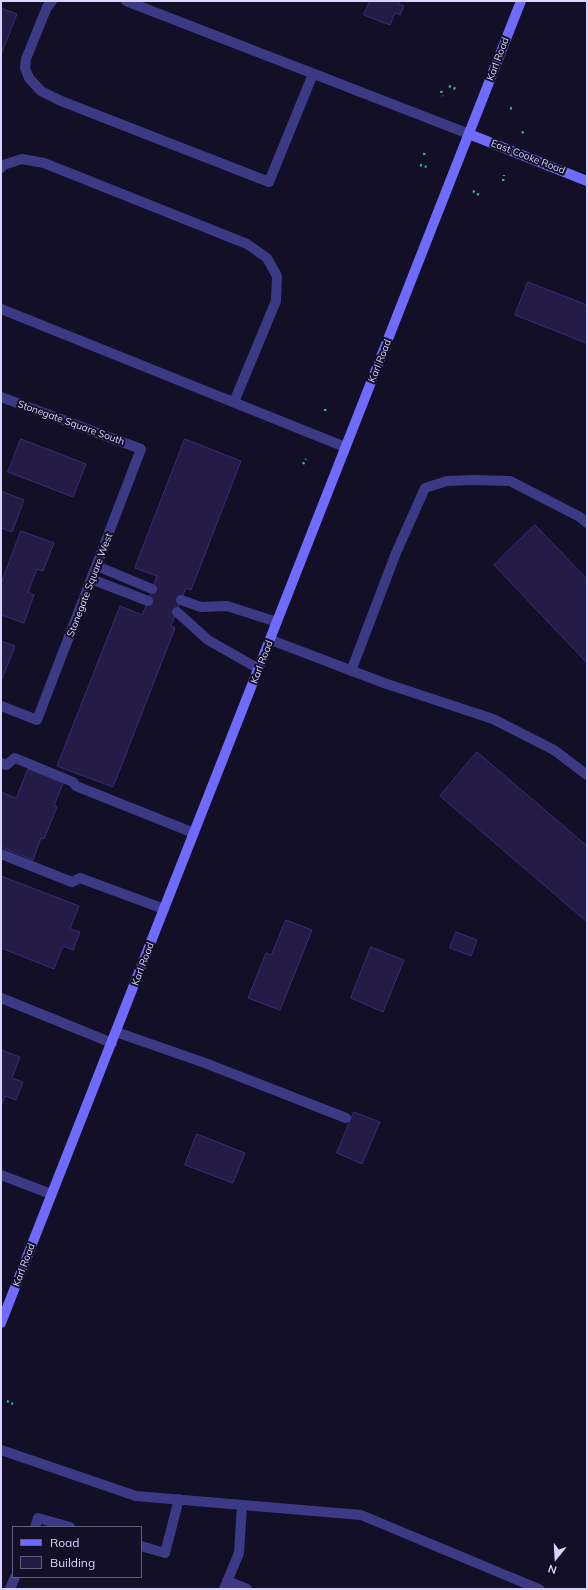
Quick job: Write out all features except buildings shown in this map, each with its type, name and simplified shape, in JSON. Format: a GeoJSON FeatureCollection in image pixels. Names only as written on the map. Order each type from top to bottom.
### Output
{"type":"FeatureCollection","features":[{"type":"Feature","properties":{"kind":"main road","name":"Karl Road"},"geometry":{"type":"LineString","coordinates":[[1,1323],[271,640],[345,447],[521,1]]}},
{"type":"Feature","properties":{"kind":"main road","name":"East Cooke Road"},"geometry":{"type":"LineString","coordinates":[[469,134],[587,180]]}},
{"type":"Feature","properties":{"kind":"lane"},"geometry":{"type":"LineString","coordinates":[[52,1],[46,7],[26,59],[25,68],[29,78],[41,91],[61,101],[269,182],[313,74]]}},
{"type":"Feature","properties":{"kind":"lane"},"geometry":{"type":"LineString","coordinates":[[126,1],[469,134]]}},
{"type":"Feature","properties":{"kind":"lane"},"geometry":{"type":"LineString","coordinates":[[1,168],[22,159],[44,163],[247,244],[267,258],[277,276],[276,301],[234,402]]}},
{"type":"Feature","properties":{"kind":"lane"},"geometry":{"type":"LineString","coordinates":[[1,309],[345,447]]}},
{"type":"Feature","properties":{"kind":"lane","name":"Stonegate Square South"},"geometry":{"type":"LineString","coordinates":[[1,397],[141,449]]}},
{"type":"Feature","properties":{"kind":"lane","name":"Stonegate Square West"},"geometry":{"type":"LineString","coordinates":[[1,706],[37,720],[141,449]]}},
{"type":"Feature","properties":{"kind":"lane"},"geometry":{"type":"LineString","coordinates":[[351,671],[396,553],[425,488],[447,481],[510,481],[587,523]]}},
{"type":"Feature","properties":{"kind":"lane"},"geometry":{"type":"LineString","coordinates":[[97,566],[152,589]]}},
{"type":"Feature","properties":{"kind":"lane"},"geometry":{"type":"LineString","coordinates":[[91,580],[148,601]]}},
{"type":"Feature","properties":{"kind":"lane"},"geometry":{"type":"LineString","coordinates":[[181,600],[201,607],[227,606],[278,622]]}},
{"type":"Feature","properties":{"kind":"lane"},"geometry":{"type":"LineString","coordinates":[[177,612],[208,640],[259,669]]}},
{"type":"Feature","properties":{"kind":"lane"},"geometry":{"type":"LineString","coordinates":[[271,640],[384,683],[493,719],[554,750],[587,775]]}},
{"type":"Feature","properties":{"kind":"lane"},"geometry":{"type":"LineString","coordinates":[[1,763],[6,765],[15,758],[72,782],[76,786],[194,834]]}},
{"type":"Feature","properties":{"kind":"lane"},"geometry":{"type":"LineString","coordinates":[[1,854],[72,882],[80,878],[164,909]]}},
{"type":"Feature","properties":{"kind":"lane"},"geometry":{"type":"LineString","coordinates":[[1,998],[112,1043]]}},
{"type":"Feature","properties":{"kind":"lane"},"geometry":{"type":"LineString","coordinates":[[116,1032],[205,1063],[346,1118]]}},
{"type":"Feature","properties":{"kind":"lane"},"geometry":{"type":"LineString","coordinates":[[1,1175],[51,1194]]}},
{"type":"Feature","properties":{"kind":"lane"},"geometry":{"type":"LineString","coordinates":[[1,1450],[136,1496],[361,1515],[539,1589]]}},
{"type":"Feature","properties":{"kind":"lane"},"geometry":{"type":"LineString","coordinates":[[142,1546],[165,1553],[179,1499]]}},
{"type":"Feature","properties":{"kind":"lane"},"geometry":{"type":"LineString","coordinates":[[242,1505],[238,1553],[226,1585],[247,1589]]}},
{"type":"Feature","properties":{"kind":"lane"},"geometry":{"type":"LineString","coordinates":[[35,1526],[38,1518],[66,1526]]}},
{"type":"Feature","properties":{"kind":"lane"},"geometry":{"type":"LineString","coordinates":[[10,1589],[15,1578]]}},
{"type":"Feature","properties":{"kind":"path"},"geometry":{"type":"LineString","coordinates":[[449,86],[456,89]]}},
{"type":"Feature","properties":{"kind":"path"},"geometry":{"type":"LineString","coordinates":[[441,91],[443,96]]}},
{"type":"Feature","properties":{"kind":"path"},"geometry":{"type":"LineString","coordinates":[[424,155],[425,151]]}},
{"type":"Feature","properties":{"kind":"path"},"geometry":{"type":"LineString","coordinates":[[420,165],[427,167]]}},
{"type":"Feature","properties":{"kind":"path"},"geometry":{"type":"LineString","coordinates":[[503,181],[504,175]]}},
{"type":"Feature","properties":{"kind":"path"},"geometry":{"type":"LineString","coordinates":[[473,191],[479,195]]}},
{"type":"Feature","properties":{"kind":"path"},"geometry":{"type":"LineString","coordinates":[[303,464],[306,459]]}},
{"type":"Feature","properties":{"kind":"path"},"geometry":{"type":"LineString","coordinates":[[7,1401],[13,1404]]}}]}
